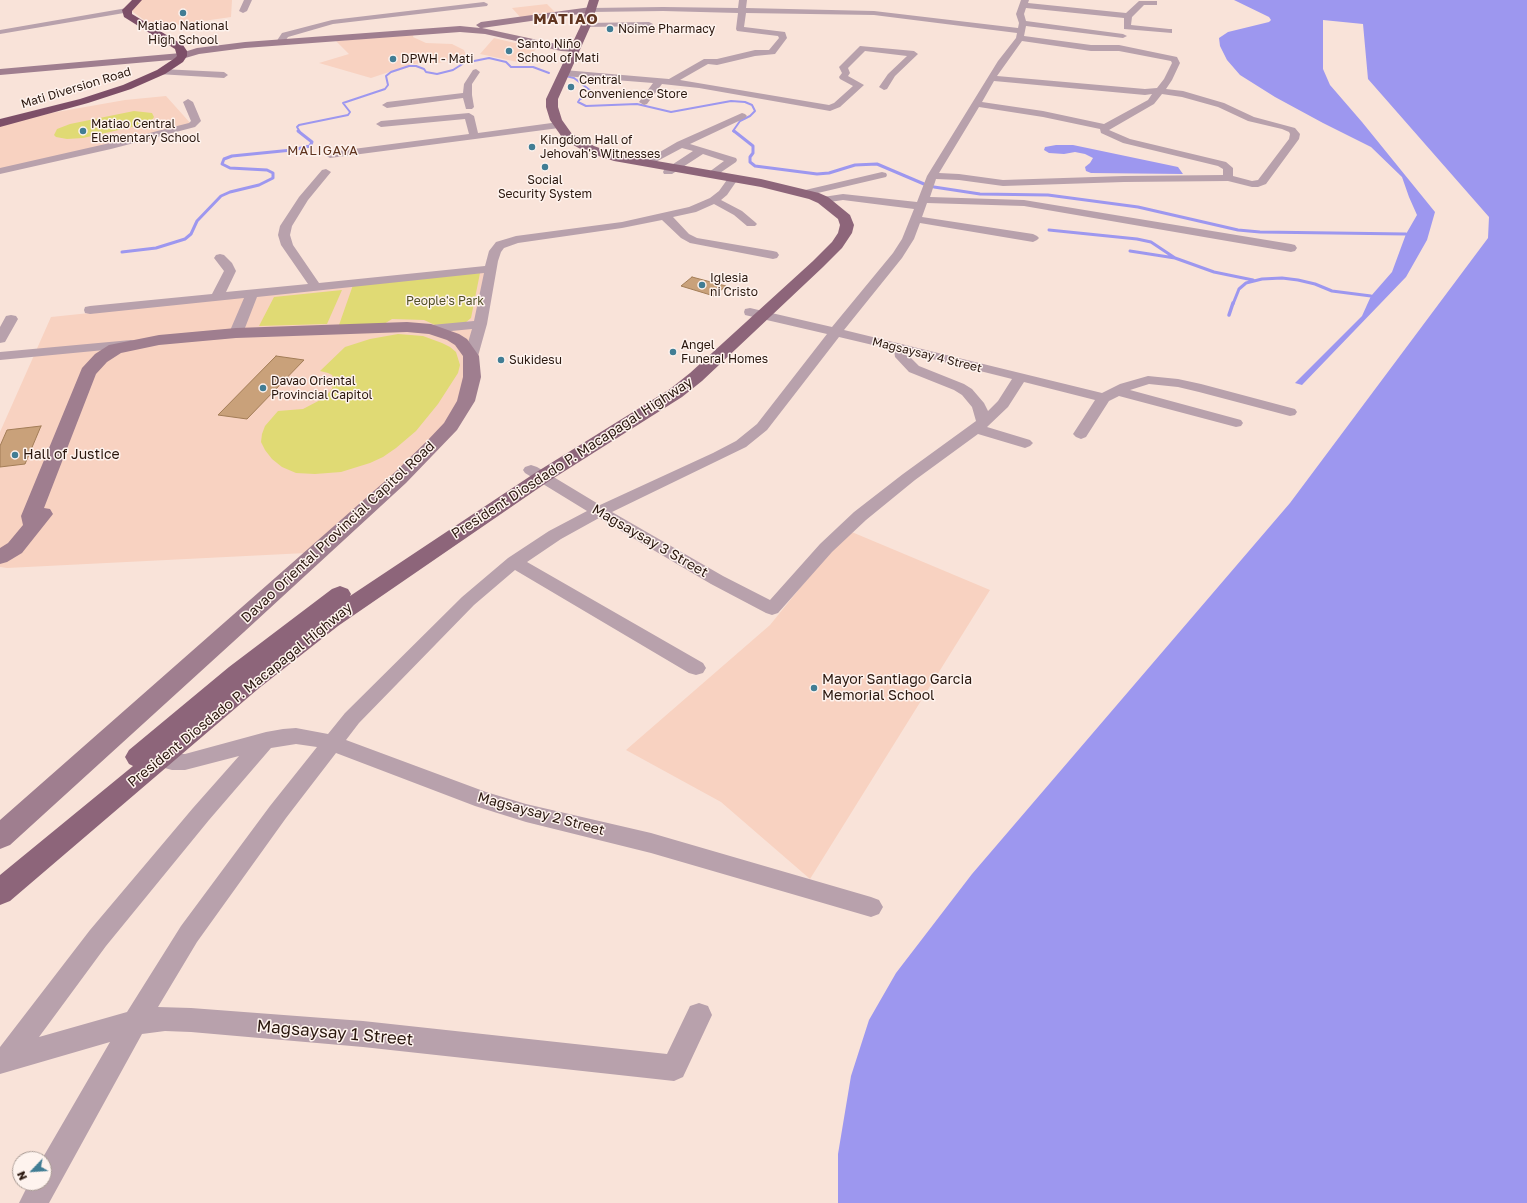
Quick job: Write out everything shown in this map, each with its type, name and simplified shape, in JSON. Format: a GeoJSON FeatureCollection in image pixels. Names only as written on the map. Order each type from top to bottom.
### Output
{"type":"FeatureCollection","features":[{"type":"Feature","properties":{"kind":"highway"},"geometry":{"type":"LineString","coordinates":[[137,0],[126,10],[126,15],[179,47],[182,53]]}},
{"type":"Feature","properties":{"kind":"highway","name":"Mati Diversion Road"},"geometry":{"type":"LineString","coordinates":[[0,123],[128,87],[161,72],[174,63],[182,53]]}},
{"type":"Feature","properties":{"kind":"main road","name":"President Diosdado P. Macapagal Highway"},"geometry":{"type":"LineString","coordinates":[[587,0],[586,24],[543,100],[543,112],[566,143],[592,152],[611,161],[671,170],[814,196],[839,212],[845,218],[847,225],[846,234],[827,254],[756,314]]}},
{"type":"Feature","properties":{"kind":"main road","name":"President Diosdado P. Macapagal Highway"},"geometry":{"type":"LineString","coordinates":[[554,126],[552,103],[555,92],[564,73],[571,49],[587,11],[594,0]]}},
{"type":"Feature","properties":{"kind":"main road","name":"President Diosdado P. Macapagal Highway"},"geometry":{"type":"LineString","coordinates":[[0,874],[151,756],[250,683],[368,592],[537,473],[676,393],[721,355],[756,314],[827,243],[834,232],[836,225],[835,219],[821,205],[808,199],[789,193],[732,181],[710,174],[671,170],[646,163],[592,152]]}},
{"type":"Feature","properties":{"kind":"main road","name":"President Diosdado P. Macapagal Highway"},"geometry":{"type":"LineString","coordinates":[[0,892],[151,756]]}},
{"type":"Feature","properties":{"kind":"street"},"geometry":{"type":"LineString","coordinates":[[243,11],[248,0]]}},
{"type":"Feature","properties":{"kind":"street"},"geometry":{"type":"LineString","coordinates":[[743,0],[740,29],[746,31],[779,27]]}},
{"type":"Feature","properties":{"kind":"street"},"geometry":{"type":"LineString","coordinates":[[33,1203],[135,1022],[189,934],[278,812],[352,718],[468,601],[514,562],[555,535],[600,511],[718,456],[752,436],[762,428],[898,255],[908,239],[932,176],[1022,31],[1020,14],[1024,3],[1128,16]]}},
{"type":"Feature","properties":{"kind":"street"},"geometry":{"type":"LineString","coordinates":[[1119,48],[1127,27],[1128,16],[1140,4],[1154,3]]}},
{"type":"Feature","properties":{"kind":"street"},"geometry":{"type":"LineString","coordinates":[[280,42],[285,35],[332,22],[484,4]]}},
{"type":"Feature","properties":{"kind":"street"},"geometry":{"type":"LineString","coordinates":[[0,72],[101,64],[280,42],[460,29],[587,11],[617,9],[741,10],[874,14],[1022,31],[1123,36]]}},
{"type":"Feature","properties":{"kind":"street"},"geometry":{"type":"LineString","coordinates":[[0,32],[126,10]]}},
{"type":"Feature","properties":{"kind":"street"},"geometry":{"type":"LineString","coordinates":[[670,82],[707,61],[717,62],[755,53],[772,52],[783,38],[779,27],[778,11]]}},
{"type":"Feature","properties":{"kind":"street"},"geometry":{"type":"LineString","coordinates":[[586,24],[649,24]]}},
{"type":"Feature","properties":{"kind":"street"},"geometry":{"type":"LineString","coordinates":[[1127,27],[1169,31]]}},
{"type":"Feature","properties":{"kind":"street"},"geometry":{"type":"LineString","coordinates":[[460,29],[485,31],[571,49]]}},
{"type":"Feature","properties":{"kind":"street"},"geometry":{"type":"LineString","coordinates":[[976,104],[1043,114],[1105,127],[1151,102],[1168,80],[1176,60],[1119,48],[1091,48],[1022,31]]}},
{"type":"Feature","properties":{"kind":"street"},"geometry":{"type":"LineString","coordinates":[[564,73],[660,80],[730,90],[830,108],[837,105],[859,85],[843,77],[846,74],[844,66],[856,57],[863,48],[914,54],[892,74],[884,87]]}},
{"type":"Feature","properties":{"kind":"street"},"geometry":{"type":"LineString","coordinates":[[161,72],[224,75]]}},
{"type":"Feature","properties":{"kind":"street"},"geometry":{"type":"LineString","coordinates":[[474,136],[469,116],[467,96],[468,84],[476,72]]}},
{"type":"Feature","properties":{"kind":"street"},"geometry":{"type":"LineString","coordinates":[[932,176],[959,177],[1003,183],[1124,179],[1228,178],[1252,184],[1262,182],[1294,139],[1292,130],[1251,119],[1221,105],[1183,94],[992,78]]}},
{"type":"Feature","properties":{"kind":"street"},"geometry":{"type":"LineString","coordinates":[[644,102],[660,80]]}},
{"type":"Feature","properties":{"kind":"street"},"geometry":{"type":"LineString","coordinates":[[391,92],[380,128],[469,116]]}},
{"type":"Feature","properties":{"kind":"street"},"geometry":{"type":"LineString","coordinates":[[387,105],[467,96]]}},
{"type":"Feature","properties":{"kind":"street"},"geometry":{"type":"LineString","coordinates":[[0,171],[103,148],[192,125],[196,121],[188,102]]}},
{"type":"Feature","properties":{"kind":"street"},"geometry":{"type":"LineString","coordinates":[[646,163],[681,144],[742,116]]}},
{"type":"Feature","properties":{"kind":"street"},"geometry":{"type":"LineString","coordinates":[[330,155],[357,148],[554,126]]}},
{"type":"Feature","properties":{"kind":"street"},"geometry":{"type":"LineString","coordinates":[[1105,127],[1104,131],[1127,142],[1222,164],[1228,168],[1228,178]]}},
{"type":"Feature","properties":{"kind":"street"},"geometry":{"type":"LineString","coordinates":[[681,144],[732,160],[710,174]]}},
{"type":"Feature","properties":{"kind":"street"},"geometry":{"type":"LineString","coordinates":[[671,170],[702,150]]}},
{"type":"Feature","properties":{"kind":"street"},"geometry":{"type":"LineString","coordinates":[[316,287],[287,245],[284,235],[286,226],[303,199],[312,186],[326,172]]}},
{"type":"Feature","properties":{"kind":"street"},"geometry":{"type":"LineString","coordinates":[[814,196],[882,175]]}},
{"type":"Feature","properties":{"kind":"street"},"geometry":{"type":"LineString","coordinates":[[471,356],[480,324],[490,269],[495,251],[500,246],[506,243],[622,225],[692,210],[714,200],[723,193],[732,181]]}},
{"type":"Feature","properties":{"kind":"street"},"geometry":{"type":"LineString","coordinates":[[814,196],[842,197],[920,208],[996,233],[1033,238]]}},
{"type":"Feature","properties":{"kind":"street"},"geometry":{"type":"LineString","coordinates":[[714,200],[738,213],[751,224]]}},
{"type":"Feature","properties":{"kind":"street"},"geometry":{"type":"LineString","coordinates":[[920,208],[1024,203],[1291,248]]}},
{"type":"Feature","properties":{"kind":"street"},"geometry":{"type":"LineString","coordinates":[[665,216],[686,236],[694,241],[773,255]]}},
{"type":"Feature","properties":{"kind":"street"},"geometry":{"type":"LineString","coordinates":[[217,297],[230,271],[228,266],[220,258]]}},
{"type":"Feature","properties":{"kind":"street"},"geometry":{"type":"LineString","coordinates":[[90,310],[490,269]]}},
{"type":"Feature","properties":{"kind":"street"},"geometry":{"type":"LineString","coordinates":[[236,333],[252,294]]}},
{"type":"Feature","properties":{"kind":"street","name":"Magsaysay 4 Street"},"geometry":{"type":"LineString","coordinates":[[756,314],[900,347],[1020,378],[1110,395],[1236,423]]}},
{"type":"Feature","properties":{"kind":"street"},"geometry":{"type":"LineString","coordinates":[[0,339],[11,319]]}},
{"type":"Feature","properties":{"kind":"street"},"geometry":{"type":"LineString","coordinates":[[0,356],[136,344],[236,333],[394,327],[431,329],[480,324]]}},
{"type":"Feature","properties":{"kind":"street"},"geometry":{"type":"LineString","coordinates":[[431,329],[448,334],[457,340],[467,349],[471,356]]}},
{"type":"Feature","properties":{"kind":"street"},"geometry":{"type":"LineString","coordinates":[[33,525],[31,516],[88,372],[98,363],[101,358],[115,349],[136,344]]}},
{"type":"Feature","properties":{"kind":"street"},"geometry":{"type":"LineString","coordinates":[[900,347],[902,357],[914,369],[959,387],[967,392],[979,406],[980,426]]}},
{"type":"Feature","properties":{"kind":"street","name":"Davao Oriental Provincial Capitol Road"},"geometry":{"type":"LineString","coordinates":[[0,837],[399,479],[428,451],[451,426],[466,401],[472,377],[471,356]]}},
{"type":"Feature","properties":{"kind":"street"},"geometry":{"type":"LineString","coordinates":[[0,557],[15,548],[43,514],[99,372],[98,363]]}},
{"type":"Feature","properties":{"kind":"street"},"geometry":{"type":"LineString","coordinates":[[980,426],[1003,404],[1020,378]]}},
{"type":"Feature","properties":{"kind":"street"},"geometry":{"type":"LineString","coordinates":[[1081,434],[1110,395],[1134,383],[1148,380],[1178,383],[1238,397],[1290,412]]}},
{"type":"Feature","properties":{"kind":"street"},"geometry":{"type":"LineString","coordinates":[[980,426],[1025,443]]}},
{"type":"Feature","properties":{"kind":"street","name":"Magsaysay 3 Street"},"geometry":{"type":"LineString","coordinates":[[537,473],[717,580],[772,609],[826,548],[850,525],[909,478],[980,426]]}},
{"type":"Feature","properties":{"kind":"street"},"geometry":{"type":"LineString","coordinates":[[514,562],[696,668]]}},
{"type":"Feature","properties":{"kind":"street","name":"Magsaysay 2 Street"},"geometry":{"type":"LineString","coordinates":[[151,756],[172,762],[184,762],[266,740],[296,736],[332,743],[483,800],[526,813],[651,843],[871,907]]}},
{"type":"Feature","properties":{"kind":"street"},"geometry":{"type":"LineString","coordinates":[[4,1060],[98,938],[201,814],[266,740]]}},
{"type":"Feature","properties":{"kind":"street","name":"Magsaysay 1 Street"},"geometry":{"type":"LineString","coordinates":[[4,1060],[135,1022],[165,1019],[363,1034],[674,1068],[699,1015]]}},
{"type":"Feature","properties":{"kind":"shaded area","name":"Matiao National High School"},"geometry":{"type":"Polygon","coordinates":[[[140,0],[232,0],[231,17],[155,28],[129,9],[140,0]]]}},
{"type":"Feature","properties":{"kind":"shaded area"},"geometry":{"type":"Polygon","coordinates":[[[1234,0],[1527,0],[1527,1203],[838,1203],[838,1154],[851,1076],[869,1020],[896,973],[972,874],[1290,503],[1488,238],[1489,217],[1368,79],[1363,24],[1323,20],[1323,69],[1330,85],[1435,212],[1427,240],[1406,277],[1302,385],[1295,383],[1362,316],[1371,296],[1392,272],[1406,234],[1417,215],[1402,177],[1371,147],[1275,97],[1240,75],[1227,60],[1220,46],[1219,38],[1228,32],[1269,22],[1271,20],[1269,17],[1234,0]]]}},
{"type":"Feature","properties":{"kind":"shaded area"},"geometry":{"type":"Polygon","coordinates":[[[547,4],[556,13],[521,18],[512,8],[547,4]]]}},
{"type":"Feature","properties":{"kind":"shaded area","name":"DPWH - Mati"},"geometry":{"type":"Polygon","coordinates":[[[414,34],[413,37],[426,43],[452,44],[464,50],[466,55],[439,63],[413,64],[371,78],[319,63],[349,54],[336,41],[414,34]]]}},
{"type":"Feature","properties":{"kind":"shaded area","name":"Santo Niño School of Mati"},"geometry":{"type":"Polygon","coordinates":[[[494,38],[536,48],[527,64],[480,54],[494,38]]]}},
{"type":"Feature","properties":{"kind":"shaded area","name":"Matiao Central Elementary School"},"geometry":{"type":"Polygon","coordinates":[[[166,96],[192,125],[0,171],[0,125],[51,113],[125,100],[166,96]]]}},
{"type":"Feature","properties":{"kind":"shaded area"},"geometry":{"type":"Polygon","coordinates":[[[1056,145],[1073,145],[1178,167],[1183,174],[1091,173],[1086,171],[1085,167],[1093,158],[1085,154],[1075,152],[1064,154],[1049,153],[1044,150],[1045,147],[1056,145]]]}},
{"type":"Feature","properties":{"kind":"shaded area","name":"Davao Oriental Provincial Capitol"},"geometry":{"type":"Polygon","coordinates":[[[495,271],[478,359],[460,400],[442,427],[411,460],[306,553],[7,568],[0,567],[0,432],[51,317],[495,271]]]}},
{"type":"Feature","properties":{"kind":"shaded area","name":"Mayor Santiago Garcia Memorial School"},"geometry":{"type":"Polygon","coordinates":[[[847,530],[990,590],[810,879],[721,802],[626,750],[770,625],[847,530]]]}},
{"type":"Feature","properties":{"kind":"green space"},"geometry":{"type":"Polygon","coordinates":[[[134,111],[152,113],[154,117],[152,120],[141,125],[83,138],[67,139],[56,137],[54,135],[57,129],[70,124],[134,111]]]}},
{"type":"Feature","properties":{"kind":"green space","name":"People's Park"},"geometry":{"type":"Polygon","coordinates":[[[480,273],[471,318],[465,323],[435,325],[424,320],[392,319],[384,324],[339,325],[353,285],[480,273]]]}},
{"type":"Feature","properties":{"kind":"green space"},"geometry":{"type":"Polygon","coordinates":[[[342,290],[327,324],[259,326],[274,297],[342,290]]]}},
{"type":"Feature","properties":{"kind":"green space"},"geometry":{"type":"Polygon","coordinates":[[[398,334],[423,336],[450,347],[456,352],[460,365],[458,373],[438,404],[416,431],[383,457],[370,463],[341,472],[315,474],[296,473],[282,467],[272,459],[261,442],[262,434],[265,426],[278,411],[303,409],[324,398],[332,389],[334,379],[332,375],[320,371],[345,347],[370,339],[398,334]]]}},
{"type":"Feature","properties":{"kind":"building","name":"Iglesia ni Cristo"},"geometry":{"type":"Polygon","coordinates":[[[692,277],[726,286],[714,296],[681,286],[692,277]]]}},
{"type":"Feature","properties":{"kind":"building","name":"Davao Oriental Provincial Capitol"},"geometry":{"type":"Polygon","coordinates":[[[276,356],[304,360],[247,419],[218,415],[276,356]]]}},
{"type":"Feature","properties":{"kind":"building","name":"Hall of Justice"},"geometry":{"type":"Polygon","coordinates":[[[41,426],[25,464],[0,467],[0,446],[7,430],[41,426]]]}},
{"type":"Feature","properties":{"kind":"waterway"},"geometry":{"type":"LineString","coordinates":[[300,132],[297,127],[299,125],[348,115],[350,112],[343,103],[385,89],[388,85],[386,76],[391,72],[409,66],[416,66],[424,69],[426,72],[437,74],[453,70],[464,63],[489,58],[506,62],[511,67],[533,67],[549,73]]}},
{"type":"Feature","properties":{"kind":"waterway"},"geometry":{"type":"LineString","coordinates":[[566,76],[574,78],[591,91],[591,94],[580,99],[578,102],[586,106],[637,104],[671,112],[731,101],[745,102],[752,105],[755,111],[750,116],[740,121],[733,131],[735,132]]}},
{"type":"Feature","properties":{"kind":"waterway"},"geometry":{"type":"LineString","coordinates":[[122,252],[156,248],[185,239],[191,234],[197,221],[221,196],[230,192],[259,185],[273,178],[273,173],[267,170],[230,168],[222,164],[224,159],[232,156],[292,150],[310,146],[312,142],[298,131]]}},
{"type":"Feature","properties":{"kind":"waterway"},"geometry":{"type":"LineString","coordinates":[[734,131],[753,146],[753,153],[750,157],[750,162],[755,166],[817,174],[829,173],[855,165],[877,164],[924,184]]}},
{"type":"Feature","properties":{"kind":"waterway"},"geometry":{"type":"LineString","coordinates":[[934,187],[980,194],[1048,195],[1138,207],[1238,230],[1260,232],[1406,234]]}},
{"type":"Feature","properties":{"kind":"waterway"},"geometry":{"type":"LineString","coordinates":[[1049,230],[1137,239],[1151,242],[1175,258]]}},
{"type":"Feature","properties":{"kind":"waterway"},"geometry":{"type":"LineString","coordinates":[[1130,251],[1175,258]]}},
{"type":"Feature","properties":{"kind":"waterway"},"geometry":{"type":"LineString","coordinates":[[1175,258],[1214,272],[1253,280]]}},
{"type":"Feature","properties":{"kind":"waterway"},"geometry":{"type":"LineString","coordinates":[[1233,304],[1239,289],[1246,283],[1262,279],[1282,278],[1298,280],[1315,284],[1332,291],[1371,296]]}},
{"type":"Feature","properties":{"kind":"waterway"},"geometry":{"type":"LineString","coordinates":[[1229,315],[1233,303]]}},
{"type":"Feature","properties":{"kind":"place","name":"Matiao National High School"},"geometry":{"type":"Point","coordinates":[183,13]}},
{"type":"Feature","properties":{"kind":"place","name":"Noime Pharmacy"},"geometry":{"type":"Point","coordinates":[610,29]}},
{"type":"Feature","properties":{"kind":"place","name":"Santo Niño School of Mati"},"geometry":{"type":"Point","coordinates":[509,51]}},
{"type":"Feature","properties":{"kind":"place","name":"DPWH - Mati"},"geometry":{"type":"Point","coordinates":[393,59]}},
{"type":"Feature","properties":{"kind":"place","name":"Central Convenience Store"},"geometry":{"type":"Point","coordinates":[571,87]}},
{"type":"Feature","properties":{"kind":"place","name":"Matiao Central Elementary School"},"geometry":{"type":"Point","coordinates":[83,131]}},
{"type":"Feature","properties":{"kind":"place","name":"Kingdom Hall of Jehovah's Witnesses"},"geometry":{"type":"Point","coordinates":[532,147]}},
{"type":"Feature","properties":{"kind":"place","name":"Social Security System"},"geometry":{"type":"Point","coordinates":[545,167]}},
{"type":"Feature","properties":{"kind":"place","name":"Iglesia ni Cristo"},"geometry":{"type":"Point","coordinates":[702,285]}},
{"type":"Feature","properties":{"kind":"place","name":"Angel Funeral Homes"},"geometry":{"type":"Point","coordinates":[673,352]}},
{"type":"Feature","properties":{"kind":"place","name":"Sukidesu"},"geometry":{"type":"Point","coordinates":[501,360]}},
{"type":"Feature","properties":{"kind":"place","name":"Davao Oriental Provincial Capitol"},"geometry":{"type":"Point","coordinates":[263,388]}},
{"type":"Feature","properties":{"kind":"place","name":"Hall of Justice"},"geometry":{"type":"Point","coordinates":[15,455]}},
{"type":"Feature","properties":{"kind":"place","name":"Mayor Santiago Garcia Memorial School"},"geometry":{"type":"Point","coordinates":[814,688]}},
{"type":"Feature","properties":{"kind":"district","name":"MATIAO"},"geometry":{"type":"Point","coordinates":[566,19]}},
{"type":"Feature","properties":{"kind":"district","name":"MALIGAYA"},"geometry":{"type":"Point","coordinates":[323,151]}}]}
